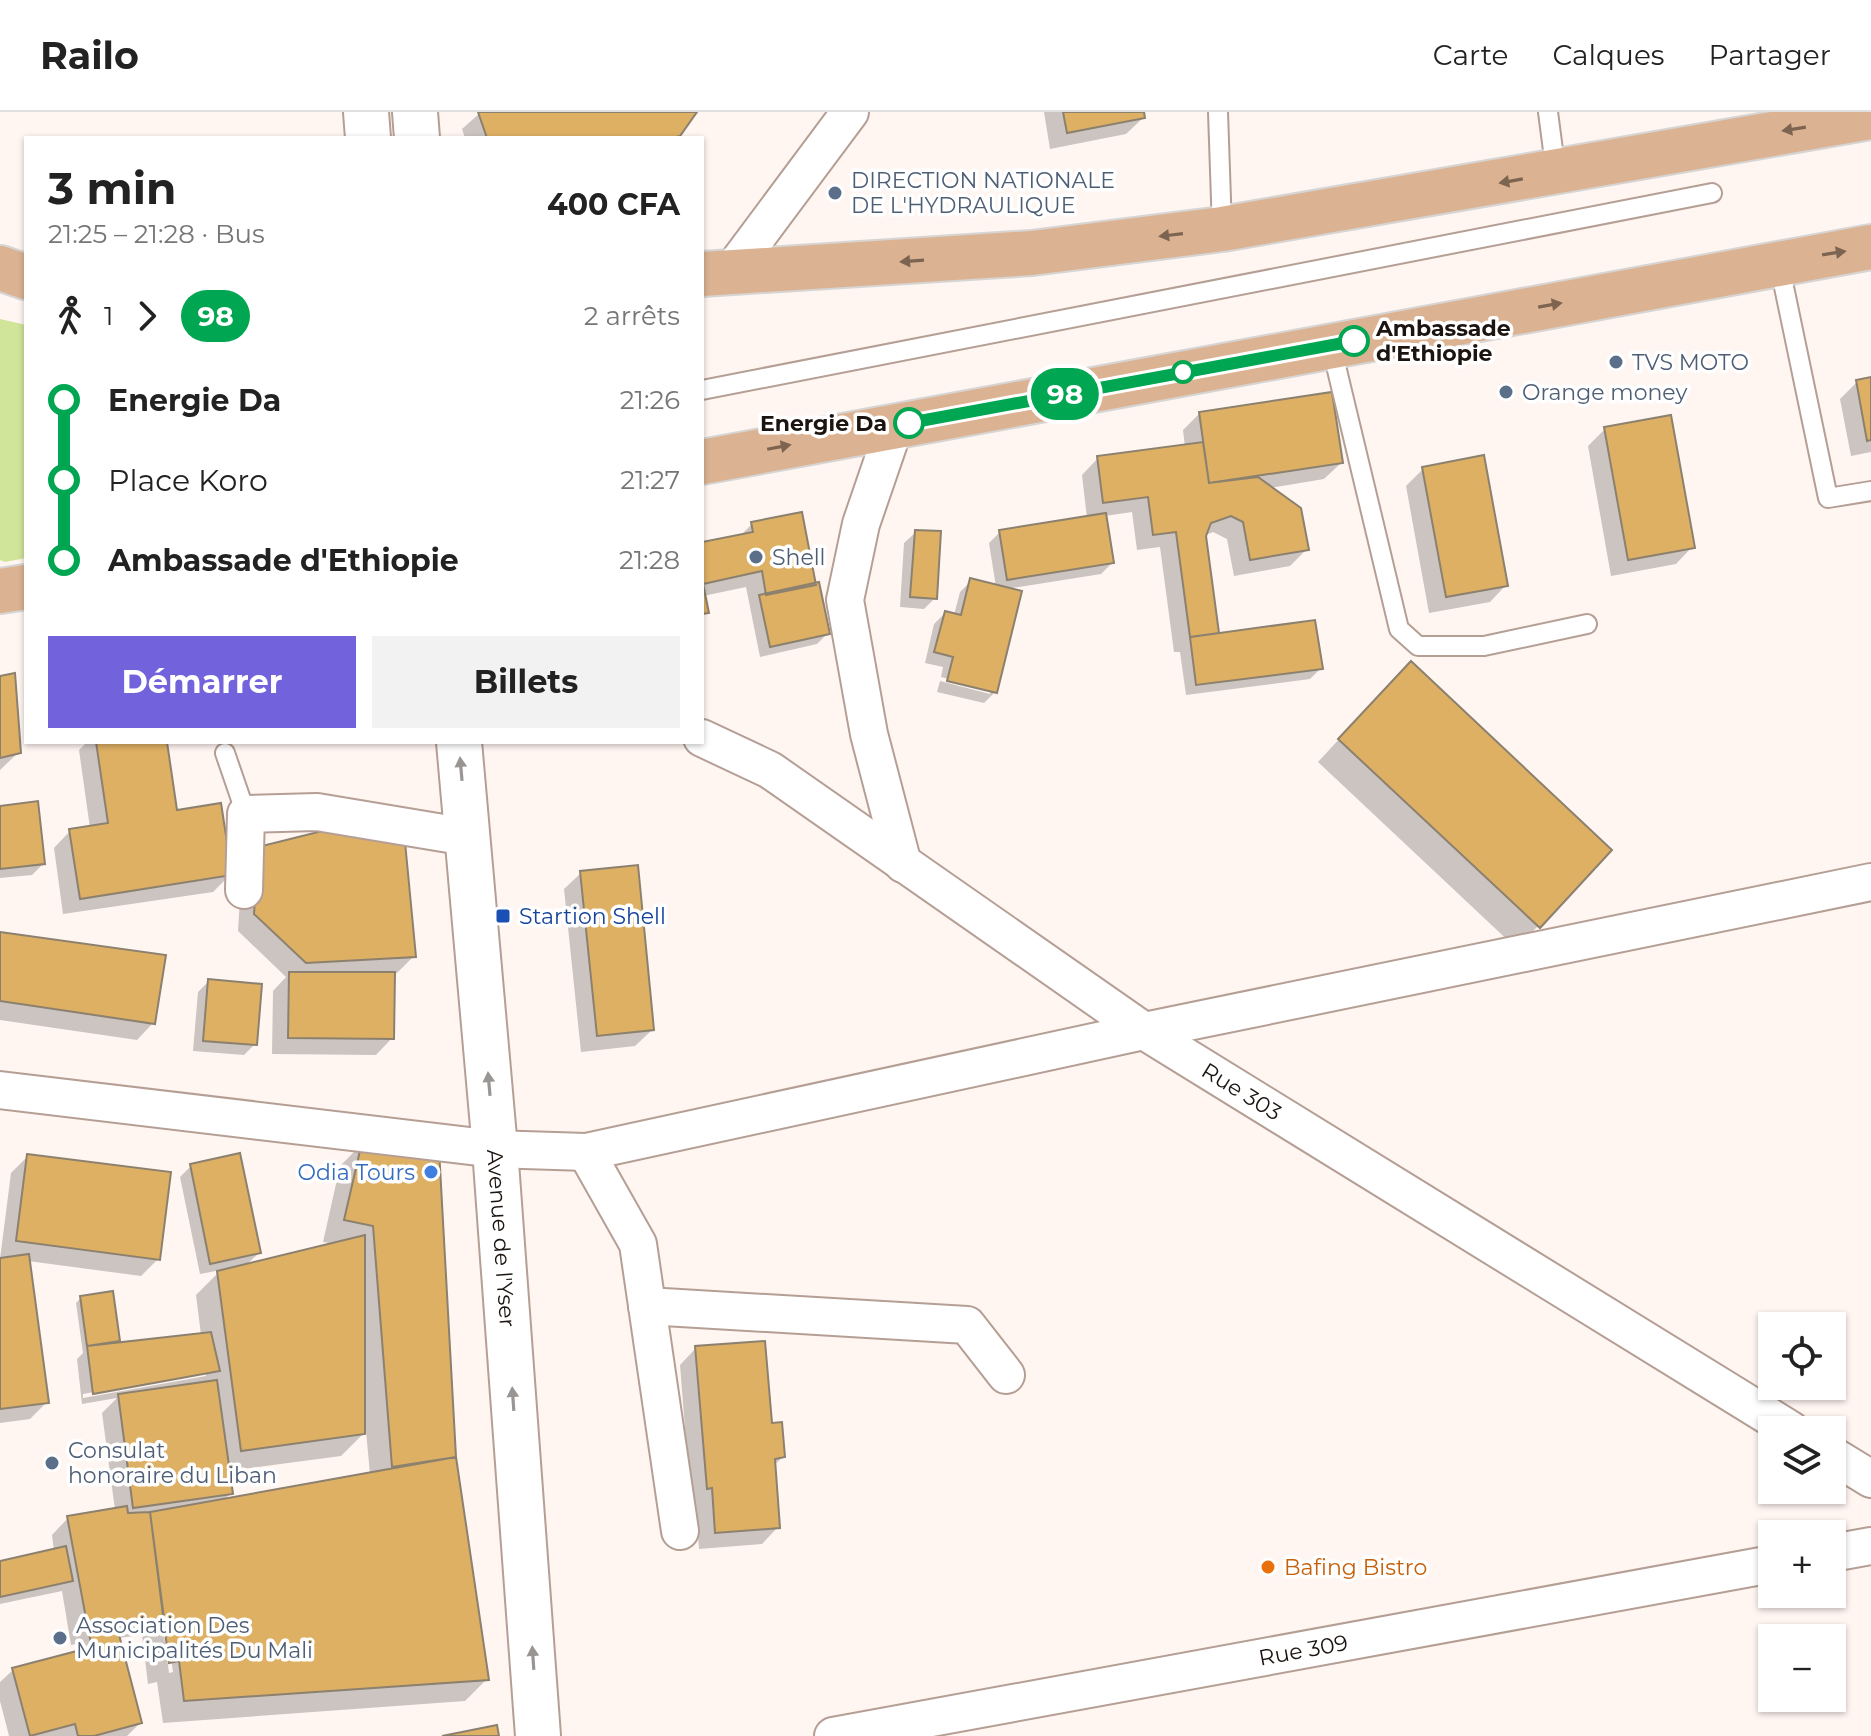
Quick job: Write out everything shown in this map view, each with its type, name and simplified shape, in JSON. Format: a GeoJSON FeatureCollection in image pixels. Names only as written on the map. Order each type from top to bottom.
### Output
{"type":"FeatureCollection","features":[{"type":"Feature","properties":{"kind":"main road"},"geometry":{"type":"LineString","coordinates":[[716,273],[1032,253],[1222,229],[1871,117]]}},
{"type":"Feature","properties":{"kind":"main road"},"geometry":{"type":"LineString","coordinates":[[704,462],[1871,247]]}},
{"type":"Feature","properties":{"kind":"main road"},"geometry":{"type":"LineString","coordinates":[[0,268],[24,276]]}},
{"type":"Feature","properties":{"kind":"main road"},"geometry":{"type":"LineString","coordinates":[[0,591],[24,587]]}},
{"type":"Feature","properties":{"kind":"street"},"geometry":{"type":"LineString","coordinates":[[366,112],[368,136]]}},
{"type":"Feature","properties":{"kind":"street"},"geometry":{"type":"LineString","coordinates":[[415,112],[417,136]]}},
{"type":"Feature","properties":{"kind":"street"},"geometry":{"type":"LineString","coordinates":[[716,273],[850,112]]}},
{"type":"Feature","properties":{"kind":"street"},"geometry":{"type":"LineString","coordinates":[[895,425],[861,524],[845,600],[869,734],[903,864]]}},
{"type":"Feature","properties":{"kind":"street","name":"Rue 303"},"geometry":{"type":"LineString","coordinates":[[704,739],[770,770],[1144,1031],[1768,1416]]}},
{"type":"Feature","properties":{"kind":"street","name":"Avenue de l'Yser"},"geometry":{"type":"LineString","coordinates":[[459,744],[495,1149],[538,1736]]}},
{"type":"Feature","properties":{"kind":"street"},"geometry":{"type":"LineString","coordinates":[[244,890],[246,814],[317,812],[467,837]]}},
{"type":"Feature","properties":{"kind":"street"},"geometry":{"type":"LineString","coordinates":[[0,1090],[495,1149],[586,1152],[1144,1031],[1871,882]]}},
{"type":"Feature","properties":{"kind":"street"},"geometry":{"type":"LineString","coordinates":[[586,1152],[638,1244],[680,1531]]}},
{"type":"Feature","properties":{"kind":"street"},"geometry":{"type":"LineString","coordinates":[[647,1306],[967,1325],[1006,1375]]}},
{"type":"Feature","properties":{"kind":"street"},"geometry":{"type":"LineString","coordinates":[[1846,1464],[1871,1479]]}},
{"type":"Feature","properties":{"kind":"street"},"geometry":{"type":"LineString","coordinates":[[1846,1550],[1871,1546]]}},
{"type":"Feature","properties":{"kind":"street","name":"Rue 309"},"geometry":{"type":"LineString","coordinates":[[833,1736],[1758,1567]]}},
{"type":"Feature","properties":{"kind":"lane"},"geometry":{"type":"LineString","coordinates":[[1218,112],[1222,229]]}},
{"type":"Feature","properties":{"kind":"lane"},"geometry":{"type":"LineString","coordinates":[[1548,112],[1556,173]]}},
{"type":"Feature","properties":{"kind":"lane"},"geometry":{"type":"LineString","coordinates":[[704,390],[1712,193]]}},
{"type":"Feature","properties":{"kind":"lane"},"geometry":{"type":"LineString","coordinates":[[1779,263],[1828,498],[1871,491]]}},
{"type":"Feature","properties":{"kind":"lane"},"geometry":{"type":"LineString","coordinates":[[1331,345],[1399,629],[1418,646],[1484,646],[1587,624]]}},
{"type":"Feature","properties":{"kind":"lane"},"geometry":{"type":"LineString","coordinates":[[225,753],[246,814]]}},
{"type":"Feature","properties":{"kind":"green space"},"geometry":{"type":"Polygon","coordinates":[[[0,319],[24,325],[24,558],[0,560],[0,319]]]}},
{"type":"Feature","properties":{"kind":"building"},"geometry":{"type":"Polygon","coordinates":[[[478,112],[697,112],[680,136],[486,136],[478,112]]]}},
{"type":"Feature","properties":{"kind":"building"},"geometry":{"type":"Polygon","coordinates":[[[1063,112],[1144,112],[1145,118],[1067,133],[1063,112]]]}},
{"type":"Feature","properties":{"kind":"building"},"geometry":{"type":"Polygon","coordinates":[[[1871,377],[1871,440],[1867,441],[1856,380],[1871,377]]]}},
{"type":"Feature","properties":{"kind":"building"},"geometry":{"type":"Polygon","coordinates":[[[1332,392],[1343,463],[1209,483],[1199,412],[1332,392]]]}},
{"type":"Feature","properties":{"kind":"building"},"geometry":{"type":"Polygon","coordinates":[[[1671,415],[1695,548],[1628,560],[1604,427],[1671,415]]]}},
{"type":"Feature","properties":{"kind":"building"},"geometry":{"type":"Polygon","coordinates":[[[1203,442],[1209,483],[1258,477],[1301,508],[1309,550],[1250,560],[1243,522],[1231,516],[1211,523],[1206,536],[1219,633],[1190,637],[1176,532],[1153,535],[1148,497],[1103,503],[1097,456],[1203,442]]]}},
{"type":"Feature","properties":{"kind":"building"},"geometry":{"type":"Polygon","coordinates":[[[1484,455],[1508,586],[1446,597],[1422,467],[1484,455]]]}},
{"type":"Feature","properties":{"kind":"building","name":"Shell"},"geometry":{"type":"Polygon","coordinates":[[[802,512],[816,585],[766,595],[762,571],[704,584],[704,542],[753,532],[751,522],[802,512]]]}},
{"type":"Feature","properties":{"kind":"building"},"geometry":{"type":"Polygon","coordinates":[[[1106,513],[1114,563],[1007,580],[999,530],[1106,513]]]}},
{"type":"Feature","properties":{"kind":"building"},"geometry":{"type":"Polygon","coordinates":[[[915,530],[941,531],[937,599],[910,597],[915,530]]]}},
{"type":"Feature","properties":{"kind":"building"},"geometry":{"type":"Polygon","coordinates":[[[970,578],[1022,591],[997,693],[947,681],[953,657],[934,652],[945,611],[961,615],[970,578]]]}},
{"type":"Feature","properties":{"kind":"building"},"geometry":{"type":"Polygon","coordinates":[[[819,582],[830,634],[770,647],[759,595],[819,582]]]}},
{"type":"Feature","properties":{"kind":"building","name":"Shell"},"geometry":{"type":"Polygon","coordinates":[[[704,589],[709,613],[704,614],[704,589]]]}},
{"type":"Feature","properties":{"kind":"building"},"geometry":{"type":"Polygon","coordinates":[[[1315,620],[1323,669],[1196,685],[1190,637],[1315,620]]]}},
{"type":"Feature","properties":{"kind":"building"},"geometry":{"type":"Polygon","coordinates":[[[1411,661],[1612,850],[1540,928],[1338,739],[1411,661]]]}},
{"type":"Feature","properties":{"kind":"building"},"geometry":{"type":"Polygon","coordinates":[[[15,673],[21,753],[0,758],[0,676],[15,673]]]}},
{"type":"Feature","properties":{"kind":"building"},"geometry":{"type":"Polygon","coordinates":[[[96,744],[167,744],[177,810],[221,803],[232,875],[80,899],[69,829],[108,823],[96,744]]]}},
{"type":"Feature","properties":{"kind":"building"},"geometry":{"type":"Polygon","coordinates":[[[38,801],[45,864],[0,869],[0,806],[38,801]]]}},
{"type":"Feature","properties":{"kind":"building"},"geometry":{"type":"Polygon","coordinates":[[[338,827],[405,842],[416,957],[306,963],[254,914],[258,847],[338,827]]]}},
{"type":"Feature","properties":{"kind":"building"},"geometry":{"type":"Polygon","coordinates":[[[638,865],[654,1030],[597,1036],[580,871],[638,865]]]}},
{"type":"Feature","properties":{"kind":"building"},"geometry":{"type":"Polygon","coordinates":[[[0,932],[166,955],[155,1024],[0,1001],[0,932]]]}},
{"type":"Feature","properties":{"kind":"building"},"geometry":{"type":"Polygon","coordinates":[[[289,972],[395,972],[394,1039],[288,1038],[289,972]]]}},
{"type":"Feature","properties":{"kind":"building"},"geometry":{"type":"Polygon","coordinates":[[[208,979],[262,984],[257,1045],[203,1041],[208,979]]]}},
{"type":"Feature","properties":{"kind":"building"},"geometry":{"type":"Polygon","coordinates":[[[362,1142],[439,1149],[456,1457],[392,1467],[373,1226],[344,1220],[362,1142]]]}},
{"type":"Feature","properties":{"kind":"building"},"geometry":{"type":"Polygon","coordinates":[[[240,1153],[261,1253],[210,1264],[190,1164],[240,1153]]]}},
{"type":"Feature","properties":{"kind":"building"},"geometry":{"type":"Polygon","coordinates":[[[27,1154],[171,1172],[160,1260],[16,1241],[27,1154]]]}},
{"type":"Feature","properties":{"kind":"building"},"geometry":{"type":"Polygon","coordinates":[[[365,1235],[365,1434],[241,1451],[217,1271],[365,1235]]]}},
{"type":"Feature","properties":{"kind":"building"},"geometry":{"type":"Polygon","coordinates":[[[29,1254],[49,1403],[0,1409],[0,1258],[29,1254]]]}},
{"type":"Feature","properties":{"kind":"building"},"geometry":{"type":"Polygon","coordinates":[[[113,1291],[120,1341],[87,1346],[80,1296],[113,1291]]]}},
{"type":"Feature","properties":{"kind":"building"},"geometry":{"type":"Polygon","coordinates":[[[211,1332],[220,1371],[93,1394],[87,1346],[211,1332]]]}},
{"type":"Feature","properties":{"kind":"building"},"geometry":{"type":"Polygon","coordinates":[[[765,1341],[772,1423],[782,1422],[785,1457],[775,1459],[780,1528],[715,1533],[712,1488],[707,1489],[695,1346],[765,1341]]]}},
{"type":"Feature","properties":{"kind":"building"},"geometry":{"type":"Polygon","coordinates":[[[217,1380],[233,1494],[133,1508],[118,1394],[217,1380]]]}},
{"type":"Feature","properties":{"kind":"building"},"geometry":{"type":"Polygon","coordinates":[[[456,1457],[489,1680],[184,1701],[179,1661],[169,1663],[150,1512],[456,1457]]]}},
{"type":"Feature","properties":{"kind":"building"},"geometry":{"type":"Polygon","coordinates":[[[127,1506],[128,1513],[150,1512],[164,1618],[88,1629],[67,1516],[127,1506]]]}},
{"type":"Feature","properties":{"kind":"building"},"geometry":{"type":"Polygon","coordinates":[[[66,1546],[73,1581],[0,1597],[0,1561],[66,1546]]]}},
{"type":"Feature","properties":{"kind":"building"},"geometry":{"type":"Polygon","coordinates":[[[117,1627],[142,1723],[94,1736],[78,1736],[75,1724],[30,1736],[12,1668],[92,1647],[89,1634],[117,1627]]]}},
{"type":"Feature","properties":{"kind":"building"},"geometry":{"type":"Polygon","coordinates":[[[497,1725],[499,1736],[442,1736],[497,1725]]]}},
{"type":"Feature","properties":{"kind":"bus line","name":"98"},"geometry":{"type":"LineString","coordinates":[[909,423],[1354,341]]}},
{"type":"Feature","properties":{"kind":"place","name":"DIRECTION NATIONALE DE L'HYDRAULIQUE"},"geometry":{"type":"Point","coordinates":[835,193]}},
{"type":"Feature","properties":{"kind":"place","name":"Ambassade d'Ethiopie"},"geometry":{"type":"Point","coordinates":[1354,341]}},
{"type":"Feature","properties":{"kind":"place","name":"TVS MOTO"},"geometry":{"type":"Point","coordinates":[1616,362]}},
{"type":"Feature","properties":{"kind":"place","name":"Orange money"},"geometry":{"type":"Point","coordinates":[1506,392]}},
{"type":"Feature","properties":{"kind":"place","name":"Energie Da"},"geometry":{"type":"Point","coordinates":[909,423]}},
{"type":"Feature","properties":{"kind":"place","name":"Shell"},"geometry":{"type":"Point","coordinates":[756,557]}},
{"type":"Feature","properties":{"kind":"place","name":"Startion Shell"},"geometry":{"type":"Point","coordinates":[503,916]}},
{"type":"Feature","properties":{"kind":"place","name":"Odia Tours"},"geometry":{"type":"Point","coordinates":[431,1172]}},
{"type":"Feature","properties":{"kind":"place","name":"Consulat honoraire du Liban"},"geometry":{"type":"Point","coordinates":[52,1463]}},
{"type":"Feature","properties":{"kind":"place","name":"Bafing Bistro"},"geometry":{"type":"Point","coordinates":[1268,1567]}},
{"type":"Feature","properties":{"kind":"place","name":"Association Des Municipalités Du Mali"},"geometry":{"type":"Point","coordinates":[60,1638]}}]}
